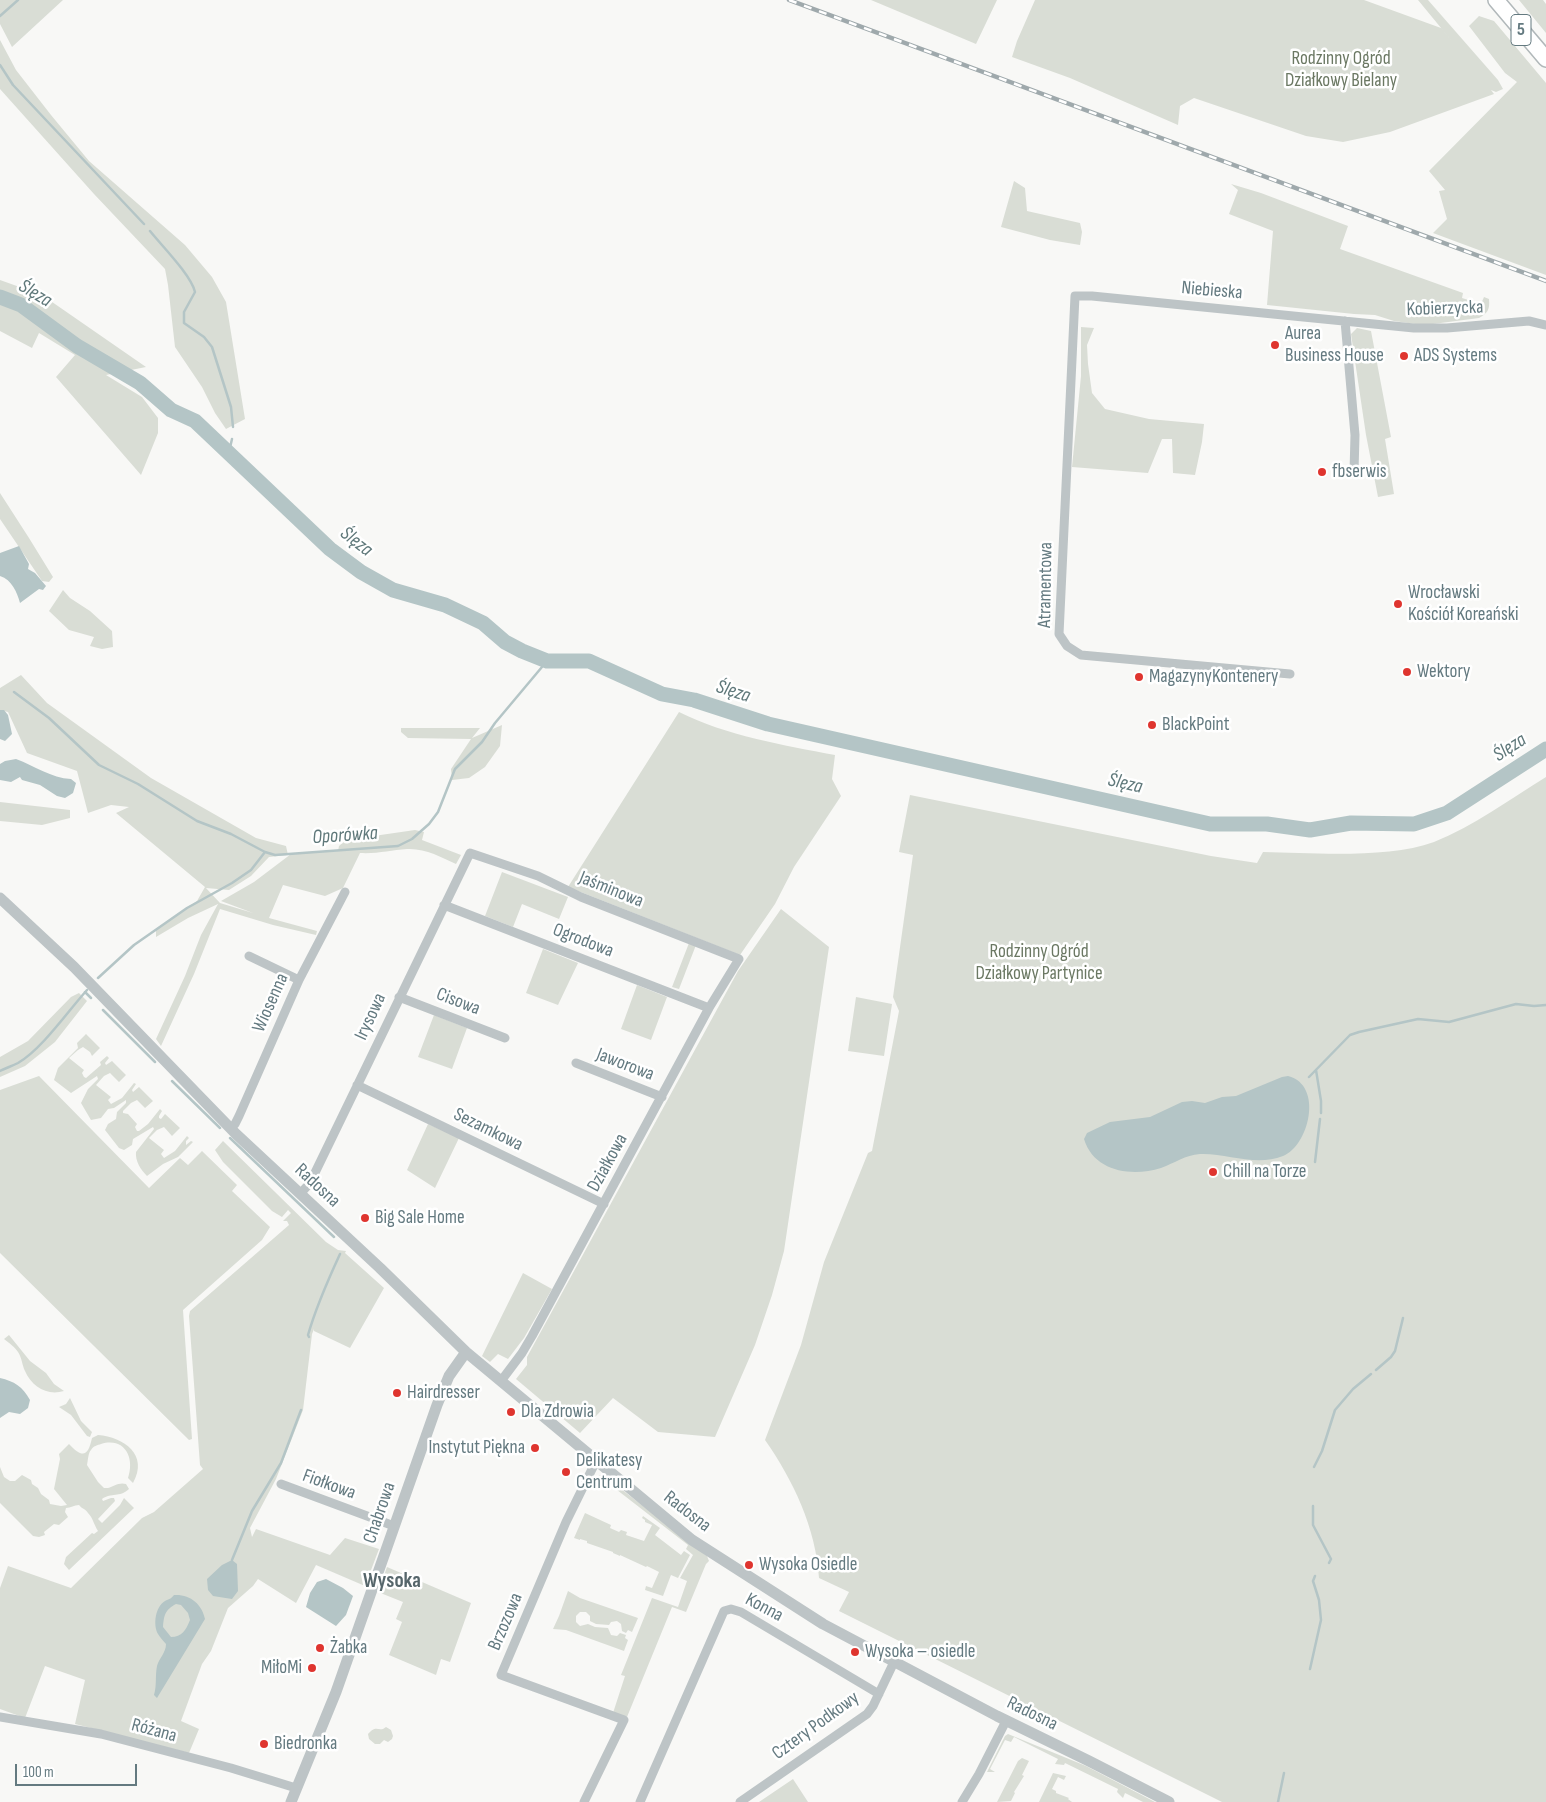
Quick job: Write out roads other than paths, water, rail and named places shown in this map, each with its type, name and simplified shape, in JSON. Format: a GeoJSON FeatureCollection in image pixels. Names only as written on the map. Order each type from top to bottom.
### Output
{"type":"FeatureCollection","features":[{"type":"Feature","properties":{"kind":"main road","name":"5"},"geometry":{"type":"LineString","coordinates":[[1496,0],[1546,59]]}},
{"type":"Feature","properties":{"kind":"main road","name":"5"},"geometry":{"type":"LineString","coordinates":[[1507,0],[1546,46]]}},
{"type":"Feature","properties":{"kind":"street","name":"Niebieska"},"geometry":{"type":"LineString","coordinates":[[1075,296],[1345,321]]}},
{"type":"Feature","properties":{"kind":"street","name":"Atramentowa"},"geometry":{"type":"LineString","coordinates":[[1075,296],[1059,634],[1067,646],[1081,655],[1290,674]]}},
{"type":"Feature","properties":{"kind":"street","name":"Kobierzycka"},"geometry":{"type":"LineString","coordinates":[[1345,321],[1424,329],[1529,321],[1546,325]]}},
{"type":"Feature","properties":{"kind":"street"},"geometry":{"type":"LineString","coordinates":[[1345,321],[1355,435],[1354,472]]}},
{"type":"Feature","properties":{"kind":"street","name":"Irysowa"},"geometry":{"type":"LineString","coordinates":[[300,1194],[310,1183],[470,853]]}},
{"type":"Feature","properties":{"kind":"street","name":"Jaśminowa"},"geometry":{"type":"LineString","coordinates":[[470,853],[538,876],[581,897],[739,959]]}},
{"type":"Feature","properties":{"kind":"street","name":"Wiosenna"},"geometry":{"type":"LineString","coordinates":[[230,1128],[235,1124],[239,1116],[299,980],[344,892]]}},
{"type":"Feature","properties":{"kind":"street","name":"Radosna"},"geometry":{"type":"LineString","coordinates":[[0,898],[74,967],[230,1128],[380,1268],[466,1352],[686,1535],[823,1624],[1006,1721],[1169,1802]]}},
{"type":"Feature","properties":{"kind":"street","name":"Ogrodowa"},"geometry":{"type":"LineString","coordinates":[[444,905],[709,1008]]}},
{"type":"Feature","properties":{"kind":"street"},"geometry":{"type":"LineString","coordinates":[[249,956],[299,980]]}},
{"type":"Feature","properties":{"kind":"street","name":"Działkowa"},"geometry":{"type":"LineString","coordinates":[[501,1381],[532,1336],[709,1008],[739,959]]}},
{"type":"Feature","properties":{"kind":"street","name":"Cisowa"},"geometry":{"type":"LineString","coordinates":[[399,997],[505,1038]]}},
{"type":"Feature","properties":{"kind":"street","name":"Jaworowa"},"geometry":{"type":"LineString","coordinates":[[576,1063],[662,1097]]}},
{"type":"Feature","properties":{"kind":"street","name":"Sezamkowa"},"geometry":{"type":"LineString","coordinates":[[357,1085],[604,1204]]}},
{"type":"Feature","properties":{"kind":"street","name":"Chabrowa"},"geometry":{"type":"LineString","coordinates":[[291,1802],[336,1692],[437,1405],[449,1376],[466,1352]]}},
{"type":"Feature","properties":{"kind":"street","name":"Brzozowa"},"geometry":{"type":"LineString","coordinates":[[584,1802],[624,1720],[501,1675],[566,1522],[596,1461]]}},
{"type":"Feature","properties":{"kind":"street","name":"Fiołkowa"},"geometry":{"type":"LineString","coordinates":[[281,1484],[394,1526]]}},
{"type":"Feature","properties":{"kind":"street","name":"Konna"},"geometry":{"type":"LineString","coordinates":[[640,1802],[724,1610],[731,1609],[746,1615],[879,1694]]}},
{"type":"Feature","properties":{"kind":"street","name":"Cztery Podkowy"},"geometry":{"type":"LineString","coordinates":[[740,1802],[868,1714],[874,1706],[894,1662]]}},
{"type":"Feature","properties":{"kind":"street","name":"Różana"},"geometry":{"type":"LineString","coordinates":[[0,1717],[101,1734],[231,1768],[296,1788]]}},
{"type":"Feature","properties":{"kind":"street"},"geometry":{"type":"LineString","coordinates":[[962,1802],[979,1774],[1006,1721]]}},
{"type":"Feature","properties":{"kind":"waterway"},"geometry":{"type":"LineString","coordinates":[[0,16],[18,0]]}},
{"type":"Feature","properties":{"kind":"waterway"},"geometry":{"type":"LineString","coordinates":[[0,65],[13,85],[144,224]]}},
{"type":"Feature","properties":{"kind":"waterway"},"geometry":{"type":"LineString","coordinates":[[150,231],[188,277],[195,292],[184,312],[184,323],[204,337],[212,347],[231,407],[233,427]]}},
{"type":"Feature","properties":{"kind":"waterway","name":"Ślęza"},"geometry":{"type":"LineString","coordinates":[[0,297],[21,305],[77,346],[140,383],[171,410],[195,421],[330,549],[361,572],[393,590],[445,605],[483,623],[505,642],[547,661],[589,661],[662,694],[694,700],[768,724],[1210,824],[1267,824],[1310,830],[1351,823],[1414,824],[1447,813],[1546,749]]}},
{"type":"Feature","properties":{"kind":"waterway"},"geometry":{"type":"LineString","coordinates":[[229,452],[232,439]]}},
{"type":"Feature","properties":{"kind":"waterway","name":"Oporówka"},"geometry":{"type":"LineString","coordinates":[[98,978],[134,945],[187,908],[251,870],[265,852],[275,855],[398,846],[412,839],[429,824],[438,812],[455,769],[482,742],[495,723],[547,661]]}},
{"type":"Feature","properties":{"kind":"waterway"},"geometry":{"type":"LineString","coordinates":[[14,692],[49,718],[99,765],[138,784],[197,821],[231,834],[265,852]]}},
{"type":"Feature","properties":{"kind":"waterway","name":"Oporówka"},"geometry":{"type":"LineString","coordinates":[[0,1071],[18,1063],[36,1049],[87,990]]}},
{"type":"Feature","properties":{"kind":"waterway"},"geometry":{"type":"LineString","coordinates":[[85,992],[91,998]]}},
{"type":"Feature","properties":{"kind":"waterway"},"geometry":{"type":"LineString","coordinates":[[1309,1077],[1350,1035],[1359,1032],[1418,1019],[1449,1022],[1516,1004],[1546,1005]]}},
{"type":"Feature","properties":{"kind":"waterway"},"geometry":{"type":"LineString","coordinates":[[103,1010],[155,1062]]}},
{"type":"Feature","properties":{"kind":"waterway"},"geometry":{"type":"LineString","coordinates":[[1316,1070],[1321,1113]]}},
{"type":"Feature","properties":{"kind":"waterway"},"geometry":{"type":"LineString","coordinates":[[172,1081],[220,1128]]}},
{"type":"Feature","properties":{"kind":"waterway"},"geometry":{"type":"LineString","coordinates":[[1315,1162],[1320,1119]]}},
{"type":"Feature","properties":{"kind":"waterway"},"geometry":{"type":"LineString","coordinates":[[230,1138],[334,1237]]}},
{"type":"Feature","properties":{"kind":"waterway"},"geometry":{"type":"LineString","coordinates":[[309,1337],[318,1304],[340,1254]]}},
{"type":"Feature","properties":{"kind":"waterway"},"geometry":{"type":"LineString","coordinates":[[1376,1370],[1395,1351],[1403,1318]]}},
{"type":"Feature","properties":{"kind":"waterway"},"geometry":{"type":"LineString","coordinates":[[1314,1467],[1322,1451],[1335,1410],[1353,1389],[1371,1374]]}},
{"type":"Feature","properties":{"kind":"waterway"},"geometry":{"type":"LineString","coordinates":[[232,1560],[252,1511],[281,1463],[301,1410]]}},
{"type":"Feature","properties":{"kind":"waterway"},"geometry":{"type":"LineString","coordinates":[[1313,1506],[1313,1525],[1331,1559],[1329,1563]]}},
{"type":"Feature","properties":{"kind":"waterway"},"geometry":{"type":"LineString","coordinates":[[1310,1669],[1321,1620],[1319,1600],[1313,1581],[1315,1576]]}},
{"type":"Feature","properties":{"kind":"waterway"},"geometry":{"type":"LineString","coordinates":[[1278,1802],[1284,1773]]}},
{"type":"Feature","properties":{"kind":"railway"},"geometry":{"type":"LineString","coordinates":[[789,0],[1546,281]]}},
{"type":"Feature","properties":{"kind":"place","name":"Aurea Business House"},"geometry":{"type":"Point","coordinates":[1275,345]}},
{"type":"Feature","properties":{"kind":"place","name":"ADS Systems"},"geometry":{"type":"Point","coordinates":[1404,356]}},
{"type":"Feature","properties":{"kind":"place","name":"fbserwis"},"geometry":{"type":"Point","coordinates":[1322,472]}},
{"type":"Feature","properties":{"kind":"place","name":"Wrocławski Kościół Koreański"},"geometry":{"type":"Point","coordinates":[1398,604]}},
{"type":"Feature","properties":{"kind":"place","name":"Wektory"},"geometry":{"type":"Point","coordinates":[1407,672]}},
{"type":"Feature","properties":{"kind":"place","name":"MagazynyKontenery"},"geometry":{"type":"Point","coordinates":[1139,677]}},
{"type":"Feature","properties":{"kind":"place","name":"BlackPoint"},"geometry":{"type":"Point","coordinates":[1152,725]}},
{"type":"Feature","properties":{"kind":"place","name":"Chill na Torze"},"geometry":{"type":"Point","coordinates":[1213,1172]}},
{"type":"Feature","properties":{"kind":"place","name":"Big Sale Home"},"geometry":{"type":"Point","coordinates":[365,1218]}},
{"type":"Feature","properties":{"kind":"place","name":"Hairdresser"},"geometry":{"type":"Point","coordinates":[397,1393]}},
{"type":"Feature","properties":{"kind":"place","name":"Dla Zdrowia"},"geometry":{"type":"Point","coordinates":[511,1412]}},
{"type":"Feature","properties":{"kind":"place","name":"Instytut Piękna"},"geometry":{"type":"Point","coordinates":[535,1448]}},
{"type":"Feature","properties":{"kind":"place","name":"Delikatesy Centrum"},"geometry":{"type":"Point","coordinates":[566,1472]}},
{"type":"Feature","properties":{"kind":"place","name":"Wysoka Osiedle"},"geometry":{"type":"Point","coordinates":[749,1565]}},
{"type":"Feature","properties":{"kind":"place","name":"Żabka"},"geometry":{"type":"Point","coordinates":[320,1648]}},
{"type":"Feature","properties":{"kind":"place","name":"Wysoka – osiedle"},"geometry":{"type":"Point","coordinates":[855,1652]}},
{"type":"Feature","properties":{"kind":"place","name":"MiłoMi"},"geometry":{"type":"Point","coordinates":[312,1668]}},
{"type":"Feature","properties":{"kind":"place","name":"Biedronka"},"geometry":{"type":"Point","coordinates":[264,1744]}},
{"type":"Feature","properties":{"kind":"district","name":"Wysoka"},"geometry":{"type":"Point","coordinates":[392,1582]}},
{"type":"Feature","properties":{"kind":"park label","name":"Rodzinny Ogród Działkowy Bielany"},"geometry":{"type":"Point","coordinates":[1341,70]}},
{"type":"Feature","properties":{"kind":"park label","name":"Rodzinny Ogród Działkowy Partynice"},"geometry":{"type":"Point","coordinates":[1039,963]}}]}
